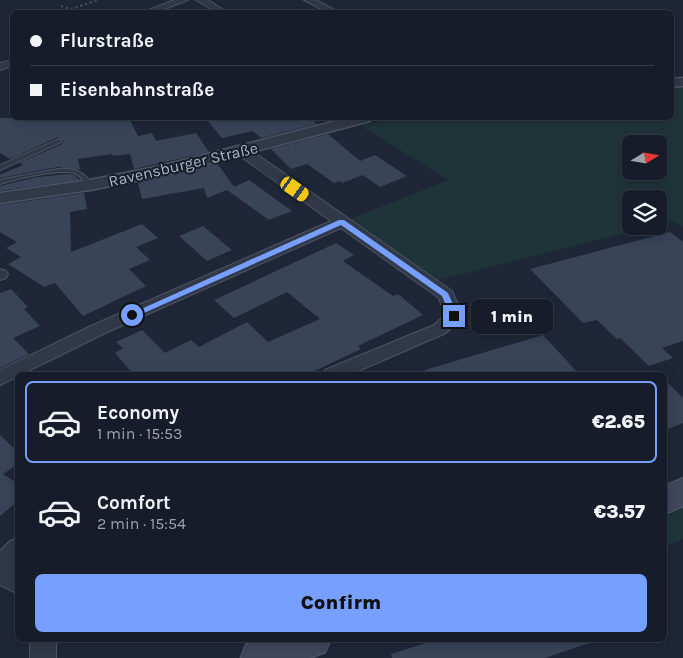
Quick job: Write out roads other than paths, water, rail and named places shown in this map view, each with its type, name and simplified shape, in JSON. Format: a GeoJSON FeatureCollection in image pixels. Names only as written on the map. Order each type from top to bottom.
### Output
{"type":"FeatureCollection","features":[{"type":"Feature","properties":{"kind":"main road"},"geometry":{"type":"LineString","coordinates":[[667,500],[683,491]]}},
{"type":"Feature","properties":{"kind":"main road"},"geometry":{"type":"LineString","coordinates":[[259,658],[306,642]]}},
{"type":"Feature","properties":{"kind":"street"},"geometry":{"type":"LineString","coordinates":[[164,10],[183,0]]}},
{"type":"Feature","properties":{"kind":"street"},"geometry":{"type":"LineString","coordinates":[[201,0],[218,10]]}},
{"type":"Feature","properties":{"kind":"street"},"geometry":{"type":"LineString","coordinates":[[309,0],[329,10]]}},
{"type":"Feature","properties":{"kind":"street","name":"Ravensburger Straße"},"geometry":{"type":"LineString","coordinates":[[0,198],[90,185],[187,165],[356,120]]}},
{"type":"Feature","properties":{"kind":"street"},"geometry":{"type":"LineString","coordinates":[[241,150],[446,295],[454,316],[440,329],[339,372]]}},
{"type":"Feature","properties":{"kind":"street"},"geometry":{"type":"LineString","coordinates":[[0,378],[97,330],[342,222]]}},
{"type":"Feature","properties":{"kind":"street"},"geometry":{"type":"LineString","coordinates":[[0,567],[15,551]]}},
{"type":"Feature","properties":{"kind":"street"},"geometry":{"type":"LineString","coordinates":[[0,572],[15,581]]}},
{"type":"Feature","properties":{"kind":"street"},"geometry":{"type":"LineString","coordinates":[[43,658],[44,642]]}},
{"type":"Feature","properties":{"kind":"lane"},"geometry":{"type":"LineString","coordinates":[[0,168],[60,141]]}},
{"type":"Feature","properties":{"kind":"lane"},"geometry":{"type":"LineString","coordinates":[[0,182],[40,174],[73,171],[84,176],[90,185]]}}]}
